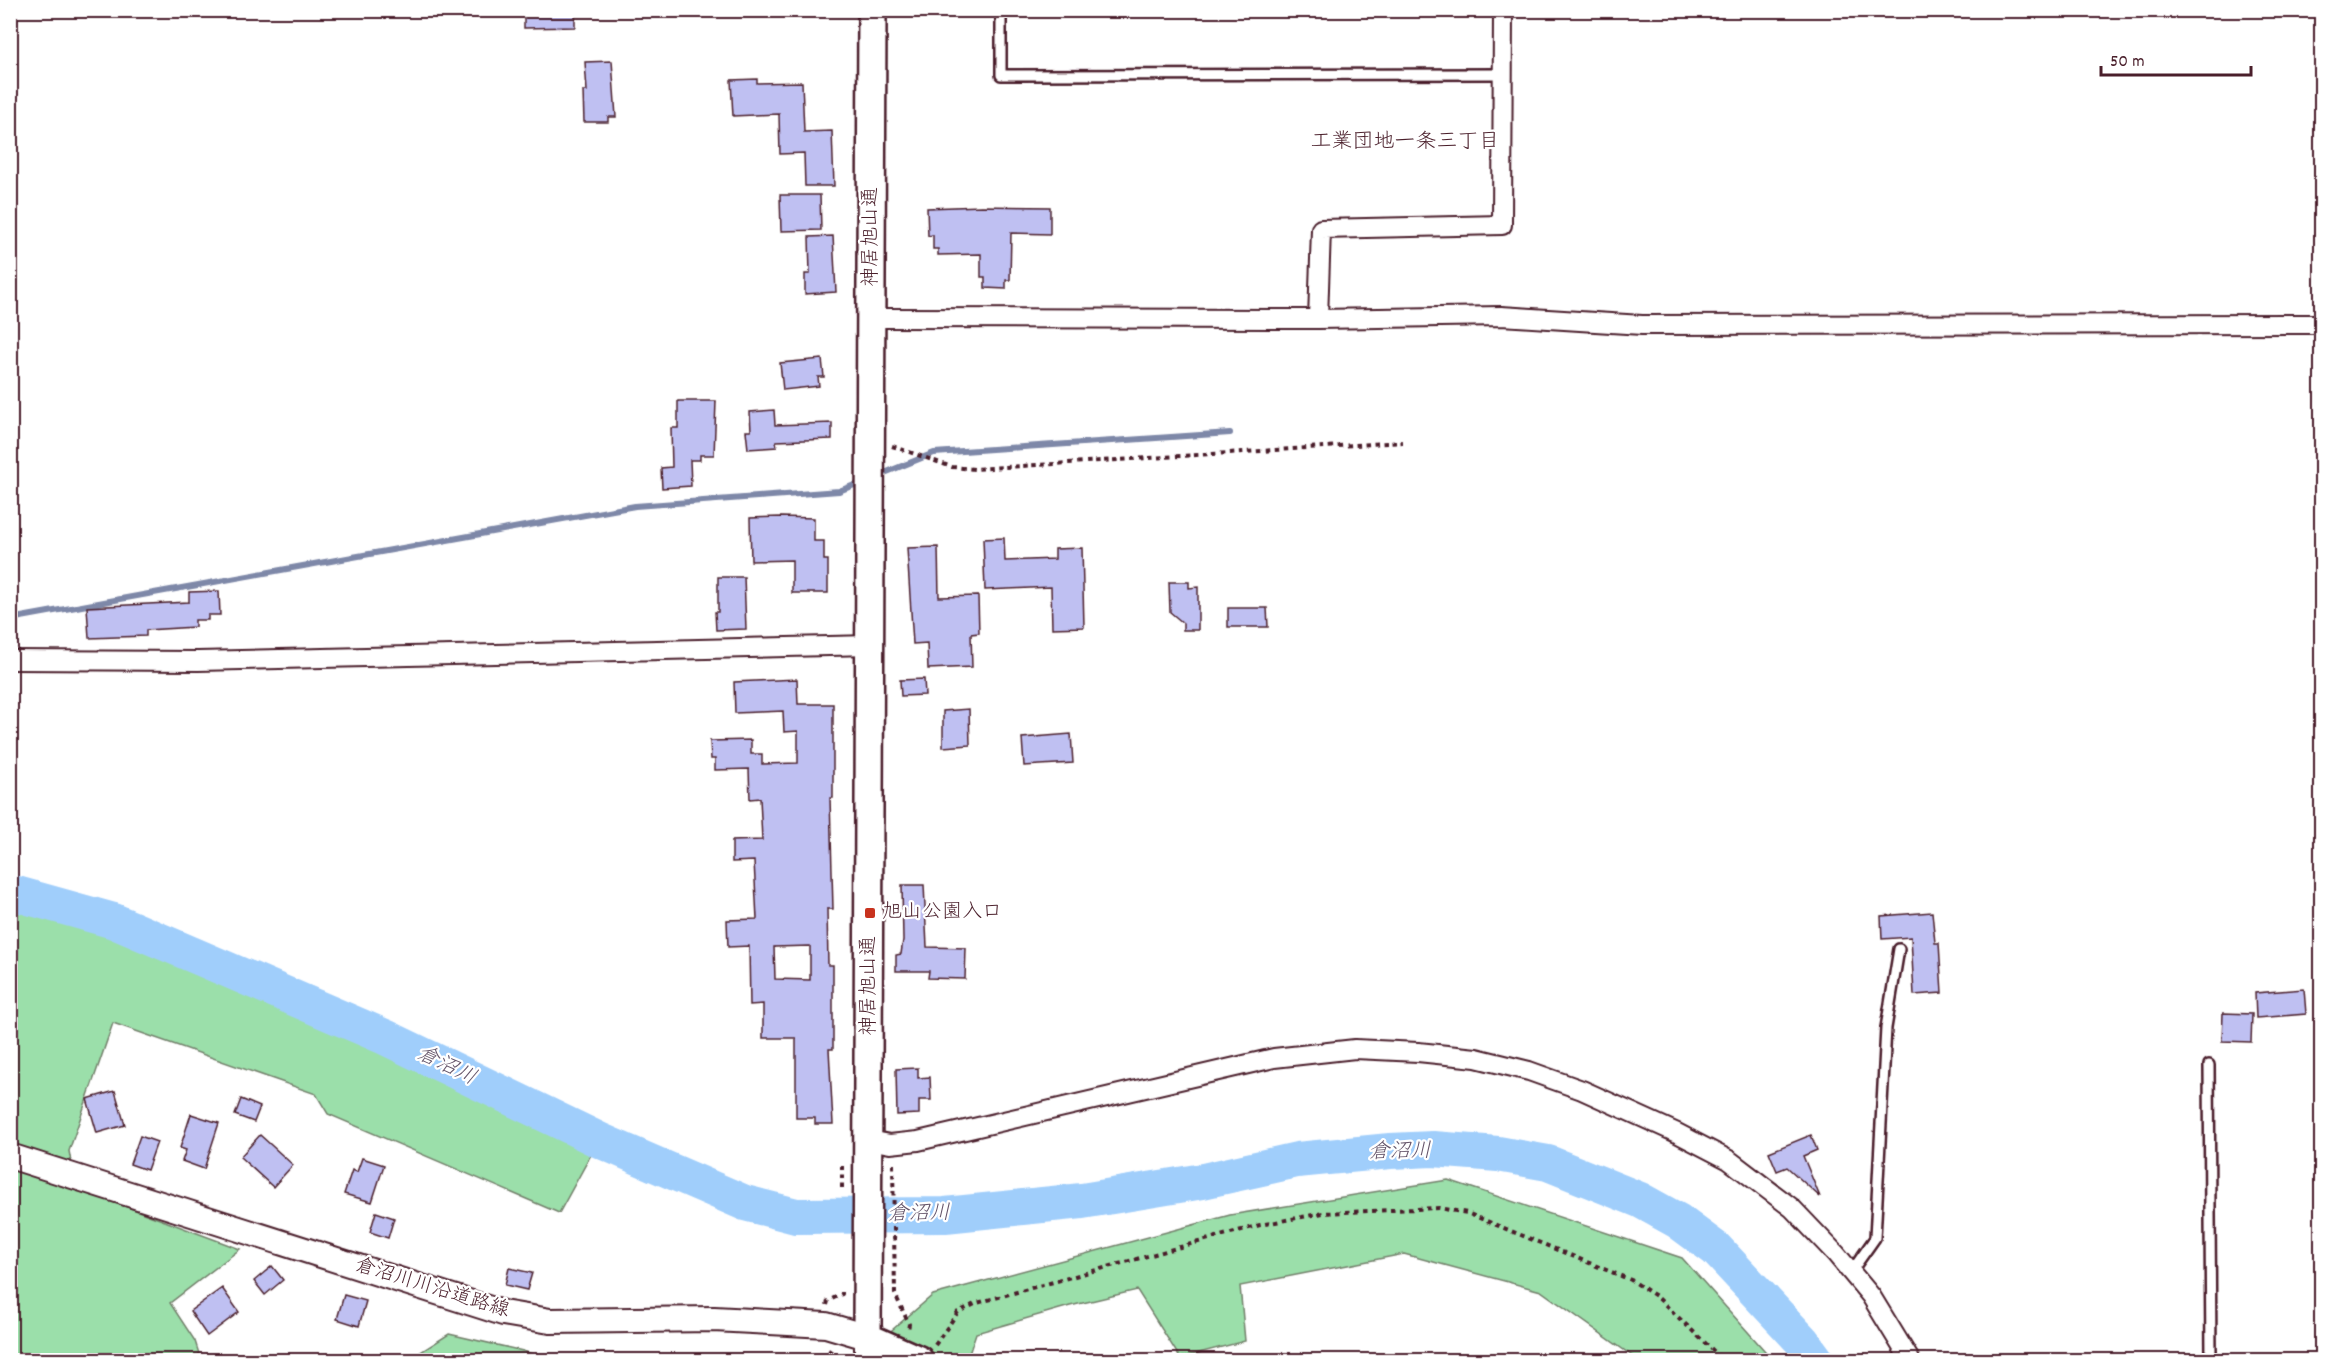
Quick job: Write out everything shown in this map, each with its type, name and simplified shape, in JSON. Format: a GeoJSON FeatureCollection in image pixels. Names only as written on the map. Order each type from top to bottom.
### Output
{"type":"FeatureCollection","features":[{"type":"Feature","properties":{"kind":"main road","name":"神居旭山通"},"geometry":{"type":"LineString","coordinates":[[867,1349],[868,1294],[881,1172],[869,1140],[872,10]]}},
{"type":"Feature","properties":{"kind":"main road"},"geometry":{"type":"LineString","coordinates":[[867,1349],[925,1356]]}},
{"type":"Feature","properties":{"kind":"street"},"geometry":{"type":"LineString","coordinates":[[1317,319],[1321,229],[1502,225],[1503,10]]}},
{"type":"Feature","properties":{"kind":"street"},"geometry":{"type":"LineString","coordinates":[[872,318],[1317,319],[1501,316],[1642,325],[2322,324]]}},
{"type":"Feature","properties":{"kind":"street"},"geometry":{"type":"LineString","coordinates":[[10,660],[210,660],[871,645]]}},
{"type":"Feature","properties":{"kind":"street"},"geometry":{"type":"LineString","coordinates":[[869,1140],[890,1144],[918,1141],[1274,1058],[1355,1049],[1476,1058],[1529,1071],[1582,1090],[1677,1133],[1729,1160],[1792,1208],[1851,1272],[1871,1296],[1910,1360]]}},
{"type":"Feature","properties":{"kind":"street","name":"倉沼川川沿道路線"},"geometry":{"type":"LineString","coordinates":[[10,1156],[503,1313],[550,1321],[714,1319],[826,1325],[867,1349]]}},
{"type":"Feature","properties":{"kind":"lane"},"geometry":{"type":"LineString","coordinates":[[1001,10],[1001,75],[1503,74]]}},
{"type":"Feature","properties":{"kind":"lane"},"geometry":{"type":"LineString","coordinates":[[1851,1272],[1875,1238],[1886,1028],[1899,949]]}},
{"type":"Feature","properties":{"kind":"lane"},"geometry":{"type":"LineString","coordinates":[[2209,1065],[2211,1360]]}},
{"type":"Feature","properties":{"kind":"path"},"geometry":{"type":"LineString","coordinates":[[871,452],[974,469],[1403,441]]}},
{"type":"Feature","properties":{"kind":"path"},"geometry":{"type":"LineString","coordinates":[[881,1172],[895,1294]]}},
{"type":"Feature","properties":{"kind":"path"},"geometry":{"type":"LineString","coordinates":[[925,1356],[958,1312],[976,1303],[1260,1225],[1323,1214],[1439,1208],[1467,1213],[1631,1280],[1656,1296],[1723,1360]]}},
{"type":"Feature","properties":{"kind":"green space"},"geometry":{"type":"Polygon","coordinates":[[[10,892],[114,921],[385,1037],[599,1140],[559,1213],[328,1114],[316,1094],[113,1023],[69,1151],[76,1188],[240,1249],[170,1303],[195,1341],[201,1360],[11,1360],[10,892]]]}},
{"type":"Feature","properties":{"kind":"green space"},"geometry":{"type":"Polygon","coordinates":[[[1448,1180],[1682,1258],[1773,1360],[1638,1360],[1541,1291],[1404,1254],[1240,1286],[1245,1341],[1180,1358],[1137,1290],[1070,1306],[976,1333],[967,1360],[878,1360],[879,1341],[933,1295],[1230,1215],[1448,1180]]]}},
{"type":"Feature","properties":{"kind":"green space"},"geometry":{"type":"Polygon","coordinates":[[[449,1334],[523,1351],[550,1360],[408,1360],[449,1334]]]}},
{"type":"Feature","properties":{"kind":"building"},"geometry":{"type":"Polygon","coordinates":[[[524,10],[575,10],[575,27],[524,28],[524,10]]]}},
{"type":"Feature","properties":{"kind":"building"},"geometry":{"type":"Polygon","coordinates":[[[612,61],[616,117],[608,117],[608,122],[584,122],[583,91],[587,91],[585,62],[612,61]]]}},
{"type":"Feature","properties":{"kind":"building"},"geometry":{"type":"Polygon","coordinates":[[[757,79],[757,83],[802,82],[804,132],[832,131],[834,186],[805,186],[804,153],[780,154],[779,114],[733,116],[731,80],[757,79]]]}},
{"type":"Feature","properties":{"kind":"building"},"geometry":{"type":"Polygon","coordinates":[[[780,195],[820,195],[821,230],[781,231],[780,195]]]}},
{"type":"Feature","properties":{"kind":"building"},"geometry":{"type":"Polygon","coordinates":[[[1050,207],[1050,234],[1011,233],[1010,280],[1006,280],[1006,289],[985,288],[985,277],[981,277],[981,254],[938,255],[938,249],[933,249],[933,235],[928,236],[927,208],[1050,207]]]}},
{"type":"Feature","properties":{"kind":"building"},"geometry":{"type":"Polygon","coordinates":[[[833,236],[836,292],[805,294],[805,274],[810,274],[809,237],[833,236]]]}},
{"type":"Feature","properties":{"kind":"building"},"geometry":{"type":"Polygon","coordinates":[[[822,359],[824,377],[818,377],[819,386],[783,390],[780,363],[822,359]]]}},
{"type":"Feature","properties":{"kind":"building"},"geometry":{"type":"Polygon","coordinates":[[[678,401],[716,401],[714,455],[700,455],[700,460],[690,460],[691,486],[662,488],[661,468],[672,467],[671,428],[678,428],[678,401]]]}},
{"type":"Feature","properties":{"kind":"building"},"geometry":{"type":"Polygon","coordinates":[[[774,410],[775,425],[832,423],[832,439],[776,441],[777,447],[748,449],[746,431],[751,431],[750,412],[774,410]]]}},
{"type":"Feature","properties":{"kind":"building"},"geometry":{"type":"Polygon","coordinates":[[[750,518],[814,518],[814,541],[824,541],[824,560],[828,560],[828,593],[792,593],[792,560],[751,561],[750,518]]]}},
{"type":"Feature","properties":{"kind":"building"},"geometry":{"type":"Polygon","coordinates":[[[1004,538],[1005,561],[1055,559],[1055,549],[1082,548],[1084,627],[1052,628],[1051,587],[985,590],[983,539],[1004,538]]]}},
{"type":"Feature","properties":{"kind":"building"},"geometry":{"type":"Polygon","coordinates":[[[938,547],[939,597],[978,596],[979,633],[971,634],[972,667],[928,669],[927,643],[913,644],[907,548],[938,547]]]}},
{"type":"Feature","properties":{"kind":"building"},"geometry":{"type":"Polygon","coordinates":[[[718,577],[744,577],[746,629],[716,630],[718,577]]]}},
{"type":"Feature","properties":{"kind":"building"},"geometry":{"type":"Polygon","coordinates":[[[1169,582],[1189,582],[1189,588],[1198,587],[1198,630],[1183,630],[1183,623],[1170,612],[1169,582]]]}},
{"type":"Feature","properties":{"kind":"building"},"geometry":{"type":"Polygon","coordinates":[[[219,591],[220,615],[208,615],[208,620],[195,620],[195,627],[146,630],[146,636],[89,638],[87,607],[189,602],[189,592],[219,591]]]}},
{"type":"Feature","properties":{"kind":"building"},"geometry":{"type":"Polygon","coordinates":[[[1228,608],[1267,608],[1268,627],[1228,627],[1228,608]]]}},
{"type":"Feature","properties":{"kind":"building"},"geometry":{"type":"Polygon","coordinates":[[[797,679],[798,704],[833,704],[833,798],[830,798],[833,909],[827,909],[828,965],[833,965],[833,1049],[829,1049],[833,1124],[815,1124],[815,1118],[796,1118],[796,1038],[763,1038],[763,1004],[750,1005],[749,946],[728,947],[727,920],[757,919],[754,861],[732,862],[732,841],[762,840],[760,798],[750,799],[749,769],[715,770],[715,759],[711,759],[710,741],[751,740],[751,754],[762,754],[762,764],[798,763],[798,731],[784,732],[783,711],[735,713],[734,682],[797,679]],[[810,946],[774,947],[775,979],[810,980],[810,946]]]}},
{"type":"Feature","properties":{"kind":"building"},"geometry":{"type":"Polygon","coordinates":[[[924,679],[925,695],[901,696],[900,680],[924,679]]]}},
{"type":"Feature","properties":{"kind":"building"},"geometry":{"type":"Polygon","coordinates":[[[969,709],[970,745],[943,747],[943,711],[969,709]]]}},
{"type":"Feature","properties":{"kind":"building"},"geometry":{"type":"Polygon","coordinates":[[[1071,734],[1073,763],[1024,766],[1022,738],[1071,734]]]}},
{"type":"Feature","properties":{"kind":"building"},"geometry":{"type":"Polygon","coordinates":[[[902,885],[924,885],[927,947],[966,948],[965,979],[928,978],[929,971],[896,971],[896,955],[901,954],[903,940],[902,885]]]}},
{"type":"Feature","properties":{"kind":"building"},"geometry":{"type":"Polygon","coordinates":[[[1932,912],[1935,943],[1939,943],[1942,993],[1914,995],[1911,937],[1882,939],[1881,916],[1932,912]]]}},
{"type":"Feature","properties":{"kind":"building"},"geometry":{"type":"Polygon","coordinates":[[[2304,989],[2306,1014],[2256,1018],[2255,993],[2304,989]]]}},
{"type":"Feature","properties":{"kind":"building"},"geometry":{"type":"Polygon","coordinates":[[[2223,1013],[2252,1014],[2251,1042],[2222,1041],[2223,1013]]]}},
{"type":"Feature","properties":{"kind":"building"},"geometry":{"type":"Polygon","coordinates":[[[918,1068],[918,1078],[930,1077],[931,1100],[919,1100],[919,1114],[897,1115],[896,1069],[918,1068]]]}},
{"type":"Feature","properties":{"kind":"building"},"geometry":{"type":"Polygon","coordinates":[[[115,1091],[125,1125],[97,1133],[87,1099],[115,1091]]]}},
{"type":"Feature","properties":{"kind":"building"},"geometry":{"type":"Polygon","coordinates":[[[241,1099],[260,1107],[254,1122],[235,1115],[241,1099]]]}},
{"type":"Feature","properties":{"kind":"building"},"geometry":{"type":"Polygon","coordinates":[[[191,1114],[219,1123],[204,1169],[182,1161],[186,1150],[180,1148],[191,1114]]]}},
{"type":"Feature","properties":{"kind":"building"},"geometry":{"type":"Polygon","coordinates":[[[260,1135],[293,1165],[273,1187],[240,1157],[260,1135]]]}},
{"type":"Feature","properties":{"kind":"building"},"geometry":{"type":"Polygon","coordinates":[[[1811,1135],[1817,1150],[1803,1156],[1820,1197],[1787,1167],[1777,1171],[1769,1152],[1811,1135]]]}},
{"type":"Feature","properties":{"kind":"building"},"geometry":{"type":"Polygon","coordinates":[[[140,1136],[157,1142],[147,1170],[130,1164],[140,1136]]]}},
{"type":"Feature","properties":{"kind":"building"},"geometry":{"type":"Polygon","coordinates":[[[362,1158],[384,1165],[372,1202],[344,1194],[352,1170],[357,1172],[362,1158]]]}},
{"type":"Feature","properties":{"kind":"building"},"geometry":{"type":"Polygon","coordinates":[[[376,1212],[394,1218],[388,1238],[370,1232],[376,1212]]]}},
{"type":"Feature","properties":{"kind":"building"},"geometry":{"type":"Polygon","coordinates":[[[272,1266],[283,1280],[265,1295],[254,1281],[272,1266]]]}},
{"type":"Feature","properties":{"kind":"building"},"geometry":{"type":"Polygon","coordinates":[[[509,1268],[532,1273],[527,1290],[505,1285],[509,1268]]]}},
{"type":"Feature","properties":{"kind":"building"},"geometry":{"type":"Polygon","coordinates":[[[222,1288],[239,1312],[207,1336],[190,1311],[222,1288]]]}},
{"type":"Feature","properties":{"kind":"building"},"geometry":{"type":"Polygon","coordinates":[[[344,1295],[366,1301],[359,1326],[337,1319],[344,1295]]]}},
{"type":"Feature","properties":{"kind":"waterway"},"geometry":{"type":"LineString","coordinates":[[877,476],[934,453],[1230,433]]}},
{"type":"Feature","properties":{"kind":"waterway"},"geometry":{"type":"LineString","coordinates":[[10,619],[635,506],[839,491],[862,482]]}},
{"type":"Feature","properties":{"kind":"waterway","name":"倉沼川"},"geometry":{"type":"LineString","coordinates":[[10,892],[114,921],[385,1037],[599,1140],[745,1203],[796,1216],[945,1215],[1082,1201],[1203,1181],[1297,1160],[1390,1151],[1433,1149],[1498,1154],[1548,1163],[1640,1200],[1678,1221],[1716,1249],[1802,1341],[1816,1360]]}},
{"type":"Feature","properties":{"kind":"place","name":"旭山公園入口"},"geometry":{"type":"Point","coordinates":[870,913]}},
{"type":"Feature","properties":{"kind":"district","name":"工業団地一条三丁目"},"geometry":{"type":"Point","coordinates":[1405,143]}}]}
